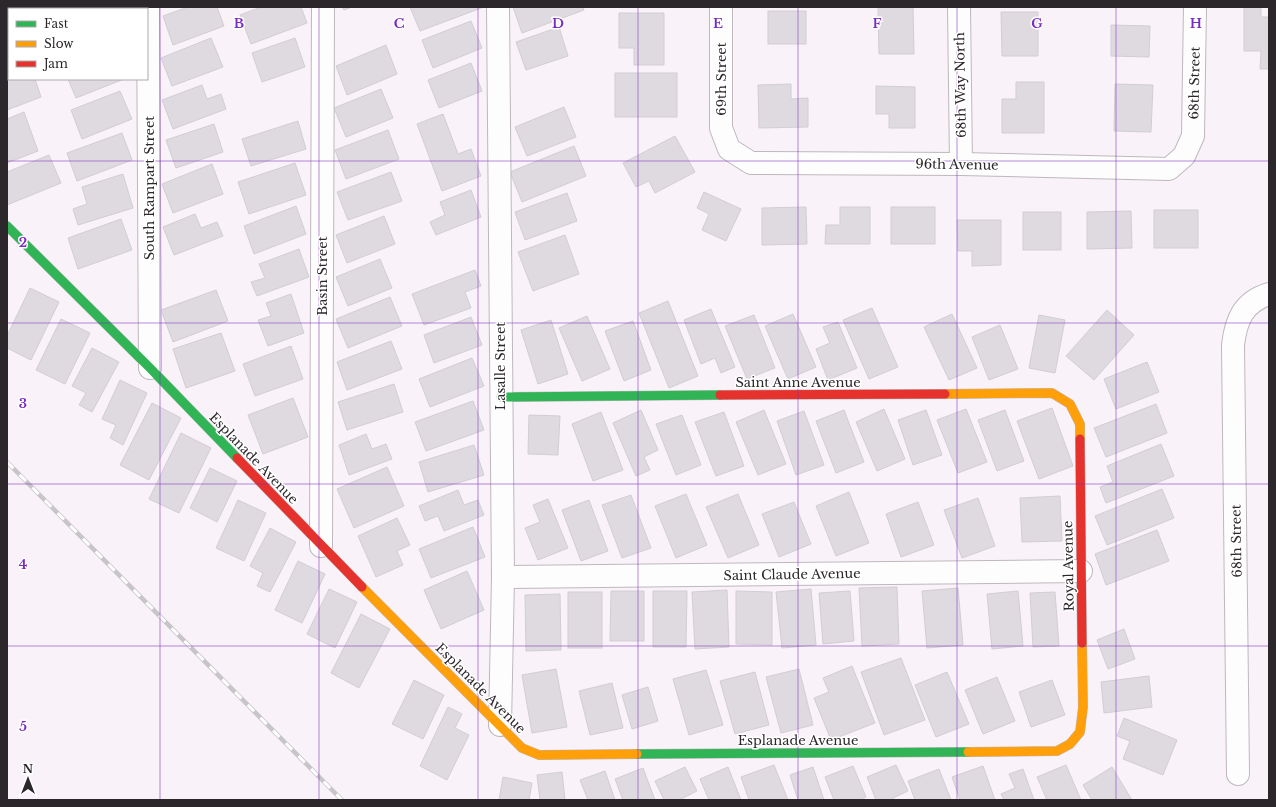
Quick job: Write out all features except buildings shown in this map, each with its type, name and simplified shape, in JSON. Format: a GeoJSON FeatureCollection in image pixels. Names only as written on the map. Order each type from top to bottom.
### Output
{"type":"FeatureCollection","features":[{"type":"Feature","properties":{"kind":"street","name":"South Rampart Street"},"geometry":{"type":"LineString","coordinates":[[148,7],[150,368]]}},
{"type":"Feature","properties":{"kind":"street","name":"Basin Street"},"geometry":{"type":"LineString","coordinates":[[321,546],[323,7]]}},
{"type":"Feature","properties":{"kind":"street","name":"Lasalle Street"},"geometry":{"type":"LineString","coordinates":[[498,7],[503,577],[500,725]]}},
{"type":"Feature","properties":{"kind":"street","name":"69th Street"},"geometry":{"type":"LineString","coordinates":[[721,7],[721,128],[729,148]]}},
{"type":"Feature","properties":{"kind":"street","name":"68th Way North"},"geometry":{"type":"LineString","coordinates":[[959,7],[961,164]]}},
{"type":"Feature","properties":{"kind":"street","name":"68th Street"},"geometry":{"type":"LineString","coordinates":[[1184,156],[1193,136],[1195,7]]}},
{"type":"Feature","properties":{"kind":"street","name":"96th Avenue"},"geometry":{"type":"LineString","coordinates":[[729,148],[751,162],[961,164],[1169,169],[1184,156]]}},
{"type":"Feature","properties":{"kind":"street","name":"Esplanade Avenue"},"geometry":{"type":"LineString","coordinates":[[7,226],[150,368],[321,546],[522,748],[539,755],[1056,751],[1070,744],[1080,732],[1083,707]]}},
{"type":"Feature","properties":{"kind":"street","name":"68th Street"},"geometry":{"type":"LineString","coordinates":[[1238,774],[1234,345],[1236,328],[1244,310],[1259,297],[1269,294]]}},
{"type":"Feature","properties":{"kind":"street","name":"Saint Anne Avenue"},"geometry":{"type":"LineString","coordinates":[[501,398],[1052,393],[1070,404],[1080,424]]}},
{"type":"Feature","properties":{"kind":"street","name":"Royal Avenue"},"geometry":{"type":"LineString","coordinates":[[1080,424],[1080,571],[1083,707]]}},
{"type":"Feature","properties":{"kind":"street","name":"Saint Claude Avenue"},"geometry":{"type":"LineString","coordinates":[[503,577],[1080,571]]}},
{"type":"Feature","properties":{"kind":"railway"},"geometry":{"type":"LineString","coordinates":[[7,462],[342,800]]}},
{"type":"Feature","properties":{"kind":"traffic: fast"},"geometry":{"type":"LineString","coordinates":[[7,226],[150,368],[237,458]]}},
{"type":"Feature","properties":{"kind":"traffic: fast"},"geometry":{"type":"LineString","coordinates":[[501,397],[720,395]]}},
{"type":"Feature","properties":{"kind":"traffic: fast"},"geometry":{"type":"LineString","coordinates":[[637,754],[968,752]]}},
{"type":"Feature","properties":{"kind":"traffic: slow"},"geometry":{"type":"LineString","coordinates":[[945,394],[1052,393],[1070,404],[1080,424],[1080,439]]}},
{"type":"Feature","properties":{"kind":"traffic: slow"},"geometry":{"type":"LineString","coordinates":[[362,587],[522,748],[539,755],[637,754]]}},
{"type":"Feature","properties":{"kind":"traffic: slow"},"geometry":{"type":"LineString","coordinates":[[968,752],[1057,751],[1070,744],[1080,732],[1083,707],[1082,643]]}},
{"type":"Feature","properties":{"kind":"traffic: jam"},"geometry":{"type":"LineString","coordinates":[[720,395],[945,394]]}},
{"type":"Feature","properties":{"kind":"traffic: jam"},"geometry":{"type":"LineString","coordinates":[[1080,439],[1082,643]]}},
{"type":"Feature","properties":{"kind":"traffic: jam"},"geometry":{"type":"LineString","coordinates":[[237,458],[362,587]]}}]}
